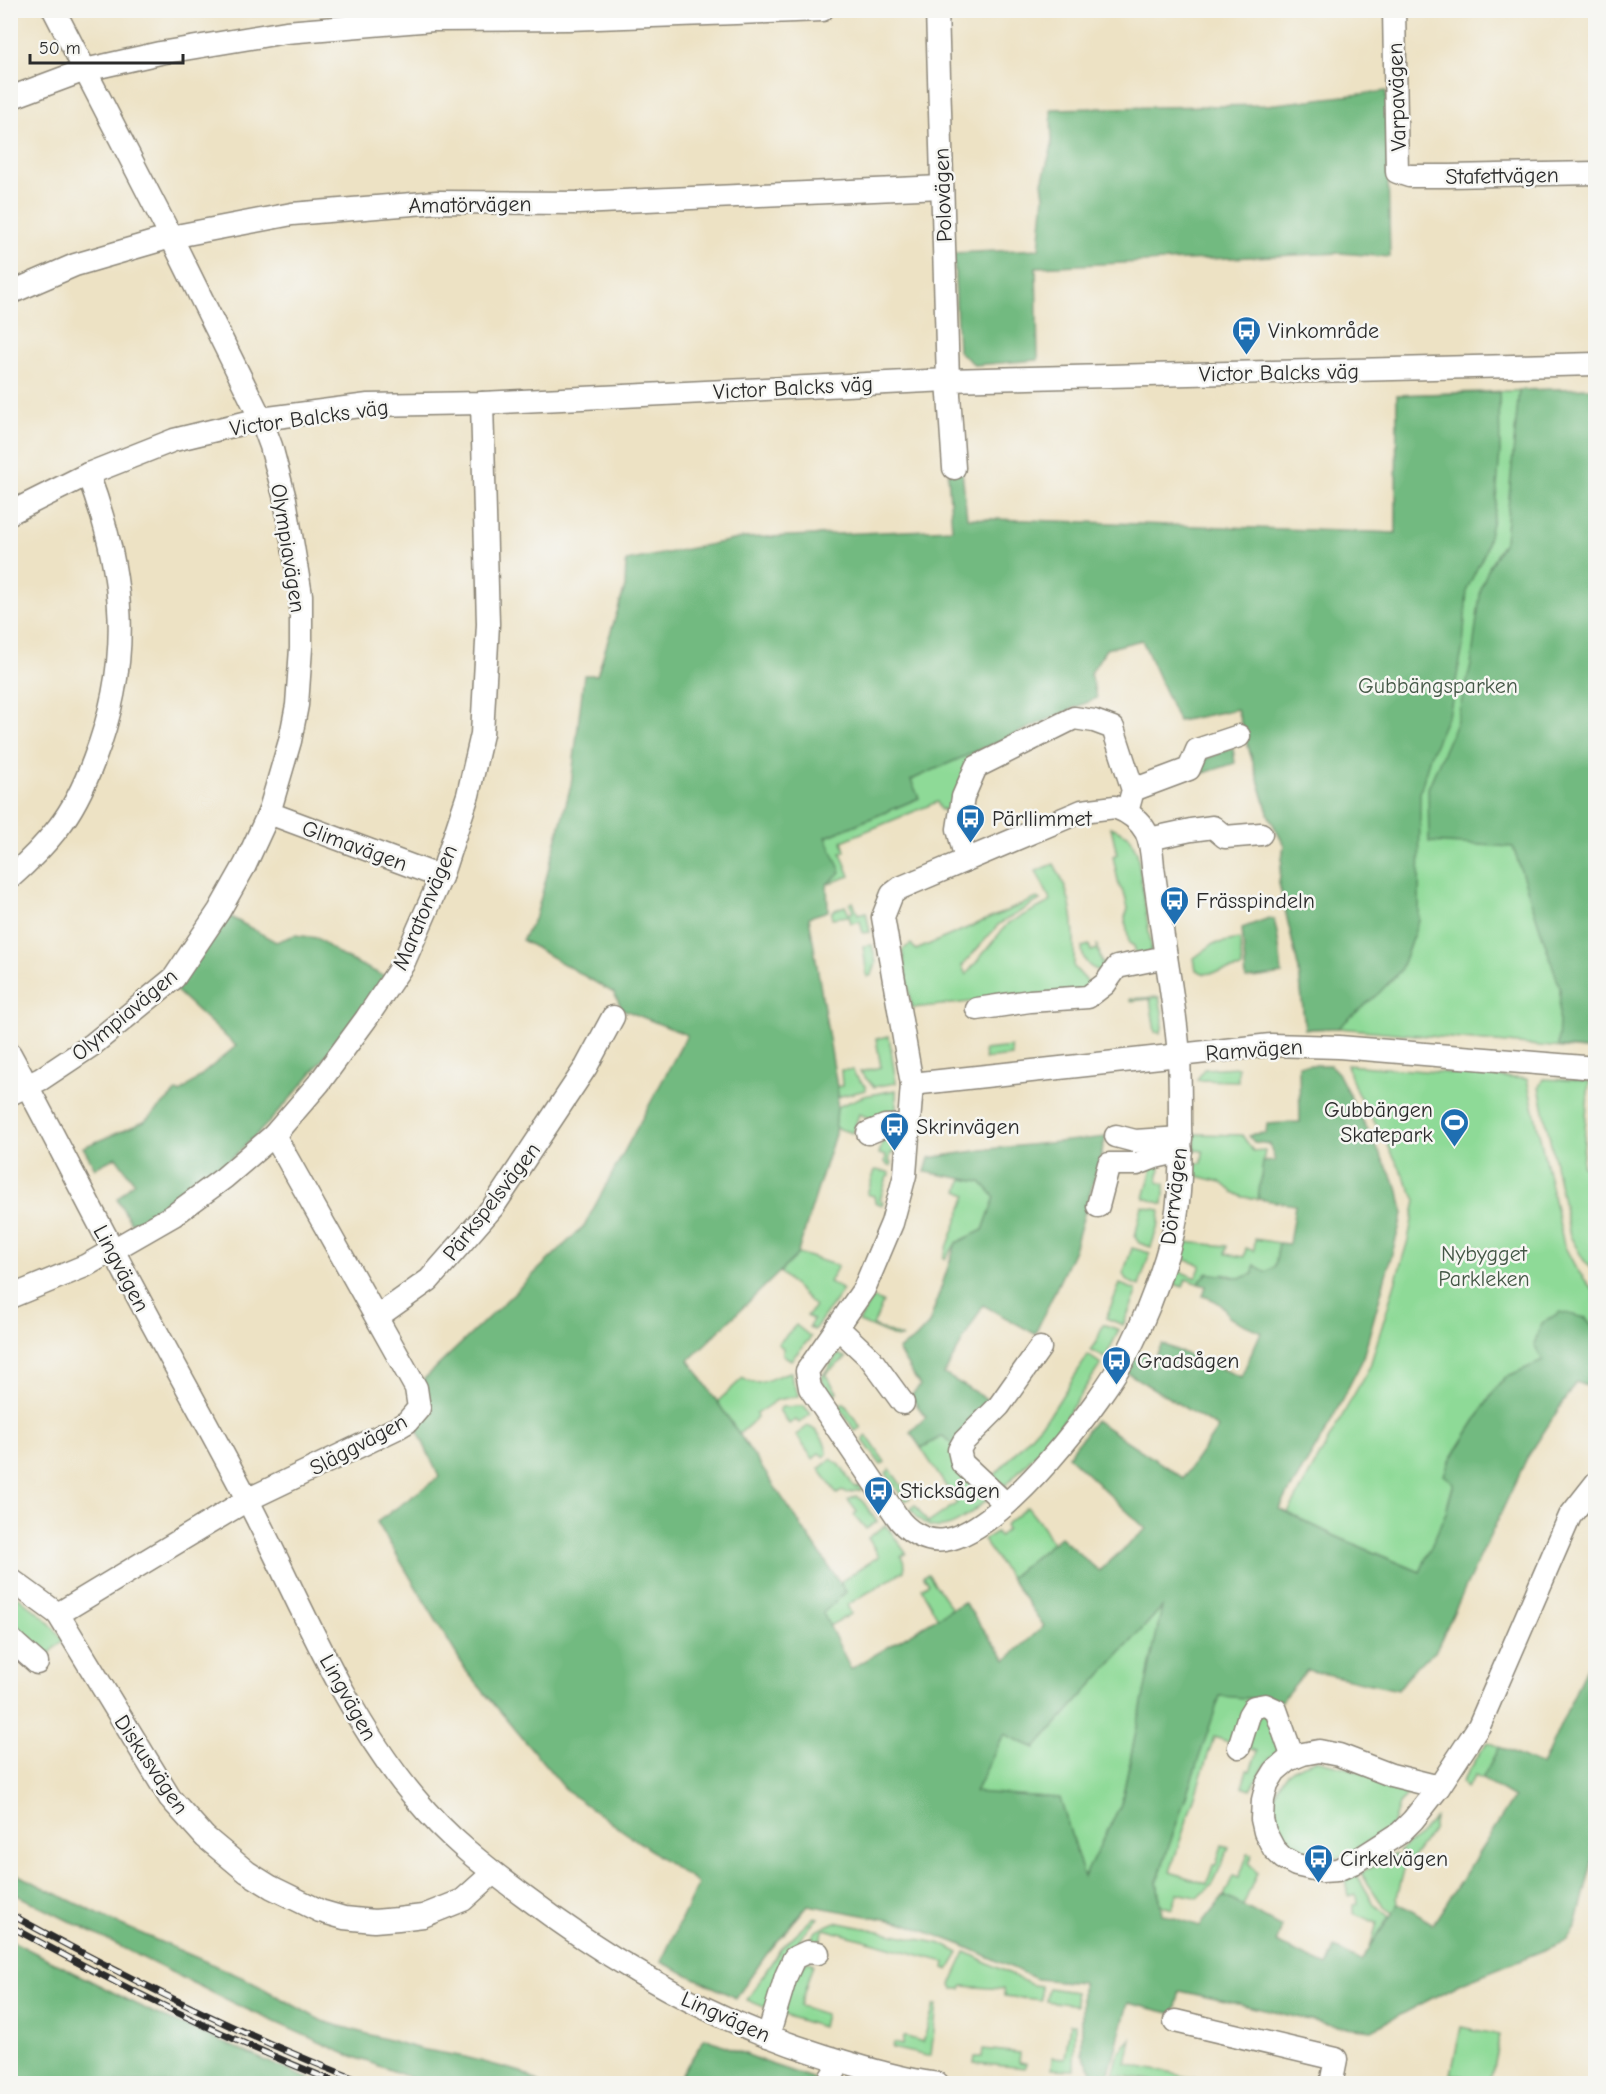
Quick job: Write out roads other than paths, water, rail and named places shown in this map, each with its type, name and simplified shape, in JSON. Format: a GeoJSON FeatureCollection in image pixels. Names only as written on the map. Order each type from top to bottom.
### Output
{"type":"FeatureCollection","features":[{"type":"Feature","properties":{"kind":"street","name":"Olympiavägen"},"geometry":{"type":"LineString","coordinates":[[19,1090],[41,1080],[92,1045],[174,978],[219,910],[245,866],[268,813],[290,741],[297,705],[301,648],[301,595],[285,499],[271,446],[261,419],[171,237],[54,10]]}},
{"type":"Feature","properties":{"kind":"street"},"geometry":{"type":"LineString","coordinates":[[10,98],[85,70],[160,53],[286,32],[433,20],[569,19],[822,10]]}},
{"type":"Feature","properties":{"kind":"street","name":"Polovägen"},"geometry":{"type":"LineString","coordinates":[[937,10],[948,380],[954,468]]}},
{"type":"Feature","properties":{"kind":"street","name":"Varpavägen"},"geometry":{"type":"LineString","coordinates":[[1394,10],[1397,172],[1409,176]]}},
{"type":"Feature","properties":{"kind":"street","name":"Stafettvägen"},"geometry":{"type":"LineString","coordinates":[[1409,176],[1596,173]]}},
{"type":"Feature","properties":{"kind":"street","name":"Amatörvägen"},"geometry":{"type":"LineString","coordinates":[[10,293],[75,265],[171,237],[292,214],[437,202],[578,203],[942,187]]}},
{"type":"Feature","properties":{"kind":"street","name":"Victor Balcks väg"},"geometry":{"type":"LineString","coordinates":[[10,513],[88,474],[174,440],[261,419],[368,405],[482,403],[948,380],[1596,364]]}},
{"type":"Feature","properties":{"kind":"street","name":"Maratonvägen"},"geometry":{"type":"LineString","coordinates":[[10,1297],[85,1266],[113,1251],[174,1215],[224,1178],[274,1135],[319,1083],[403,964],[441,877],[468,795],[482,734],[488,624],[482,403]]}},
{"type":"Feature","properties":{"kind":"street"},"geometry":{"type":"LineString","coordinates":[[10,878],[59,827],[83,789],[103,737],[120,662],[121,619],[116,569],[105,519],[88,474]]}},
{"type":"Feature","properties":{"kind":"street"},"geometry":{"type":"LineString","coordinates":[[966,860],[958,829],[963,797],[976,767],[1074,718],[1094,721],[1113,728],[1133,790],[1127,812]]}},
{"type":"Feature","properties":{"kind":"street"},"geometry":{"type":"LineString","coordinates":[[1133,790],[1189,769],[1197,750],[1239,736]]}},
{"type":"Feature","properties":{"kind":"street"},"geometry":{"type":"LineString","coordinates":[[903,1403],[871,1359],[837,1327],[864,1289],[892,1223],[905,1175],[912,1084],[883,917],[892,894],[900,888],[1082,811],[1115,807],[1127,812],[1136,819],[1149,839],[1213,827],[1225,837],[1261,834]]}},
{"type":"Feature","properties":{"kind":"street","name":"Glimavägen"},"geometry":{"type":"LineString","coordinates":[[268,813],[441,877]]}},
{"type":"Feature","properties":{"kind":"street","name":"Dörrvägen"},"geometry":{"type":"LineString","coordinates":[[837,1327],[807,1371],[810,1388],[901,1523],[921,1538],[945,1540],[969,1532],[1006,1504],[1069,1440],[1111,1379],[1133,1341],[1172,1262],[1173,1232],[1182,1169],[1179,1055],[1149,839]]}},
{"type":"Feature","properties":{"kind":"street"},"geometry":{"type":"LineString","coordinates":[[977,1009],[1030,1001],[1088,998],[1105,984],[1117,967],[1166,957]]}},
{"type":"Feature","properties":{"kind":"street","name":"Pärkspelsvägen"},"geometry":{"type":"LineString","coordinates":[[377,1317],[429,1280],[493,1207],[586,1067],[614,1017]]}},
{"type":"Feature","properties":{"kind":"street","name":"Ramvägen"},"geometry":{"type":"LineString","coordinates":[[912,1084],[1271,1045],[1303,1045],[1596,1068]]}},
{"type":"Feature","properties":{"kind":"street","name":"Lingvägen"},"geometry":{"type":"LineString","coordinates":[[10,1054],[19,1090],[113,1251],[247,1500],[352,1706],[384,1758],[415,1798],[452,1838],[493,1873],[555,1919],[647,1978],[710,2012],[768,2036],[841,2061],[938,2084]]}},
{"type":"Feature","properties":{"kind":"street"},"geometry":{"type":"LineString","coordinates":[[868,1133],[885,1126],[910,1125]]}},
{"type":"Feature","properties":{"kind":"street","name":"Släggvägen"},"geometry":{"type":"LineString","coordinates":[[58,1614],[247,1500],[397,1428],[407,1422],[419,1408],[416,1388],[274,1135]]}},
{"type":"Feature","properties":{"kind":"street"},"geometry":{"type":"LineString","coordinates":[[1116,1136],[1135,1141],[1181,1144]]}},
{"type":"Feature","properties":{"kind":"street"},"geometry":{"type":"LineString","coordinates":[[1098,1206],[1109,1164],[1137,1164],[1181,1144]]}},
{"type":"Feature","properties":{"kind":"street"},"geometry":{"type":"LineString","coordinates":[[1006,1504],[962,1463],[960,1450],[964,1441],[999,1406],[1040,1348]]}},
{"type":"Feature","properties":{"kind":"street"},"geometry":{"type":"LineString","coordinates":[[1439,1787],[1391,1775],[1339,1755],[1319,1751],[1288,1760],[1275,1772],[1267,1784],[1262,1819],[1265,1832],[1282,1858],[1309,1869],[1322,1871],[1337,1870],[1374,1850],[1400,1833],[1413,1820],[1439,1787],[1479,1726],[1570,1516],[1596,1483]]}},
{"type":"Feature","properties":{"kind":"street","name":"Diskusvägen"},"geometry":{"type":"LineString","coordinates":[[10,1579],[58,1614],[170,1798],[205,1837],[247,1872],[271,1887],[320,1911],[344,1918],[374,1921],[423,1916],[463,1900],[493,1873]]}},
{"type":"Feature","properties":{"kind":"street"},"geometry":{"type":"LineString","coordinates":[[10,1639],[37,1664]]}},
{"type":"Feature","properties":{"kind":"street"},"geometry":{"type":"LineString","coordinates":[[1239,1747],[1249,1715],[1254,1707],[1265,1705],[1276,1710],[1293,1758]]}},
{"type":"Feature","properties":{"kind":"street"},"geometry":{"type":"LineString","coordinates":[[768,2036],[786,1976],[794,1958],[807,1952],[818,1953]]}},
{"type":"Feature","properties":{"kind":"street"},"geometry":{"type":"LineString","coordinates":[[1175,2021],[1336,2060],[1331,2084]]}},
{"type":"Feature","properties":{"kind":"street"},"geometry":{"type":"LineString","coordinates":[[829,2084],[841,2061]]}},
{"type":"Feature","properties":{"kind":"railway"},"geometry":{"type":"LineString","coordinates":[[10,1914],[186,2005],[276,2047],[368,2084]]}},
{"type":"Feature","properties":{"kind":"railway"},"geometry":{"type":"LineString","coordinates":[[10,1926],[173,2010],[256,2049],[340,2084]]}},
{"type":"Feature","properties":{"kind":"place","name":"Vinkområde"},"geometry":{"type":"Point","coordinates":[1247,356]}},
{"type":"Feature","properties":{"kind":"place","name":"Pärllimmet"},"geometry":{"type":"Point","coordinates":[971,844]}},
{"type":"Feature","properties":{"kind":"place","name":"Frässpindeln"},"geometry":{"type":"Point","coordinates":[1175,926]}},
{"type":"Feature","properties":{"kind":"place","name":"Gubbängen Skatepark"},"geometry":{"type":"Point","coordinates":[1454,1148]}},
{"type":"Feature","properties":{"kind":"place","name":"Skrinvägen"},"geometry":{"type":"Point","coordinates":[895,1152]}},
{"type":"Feature","properties":{"kind":"place","name":"Gradsågen"},"geometry":{"type":"Point","coordinates":[1116,1386]}},
{"type":"Feature","properties":{"kind":"place","name":"Sticksågen"},"geometry":{"type":"Point","coordinates":[879,1516]}},
{"type":"Feature","properties":{"kind":"place","name":"Cirkelvägen"},"geometry":{"type":"Point","coordinates":[1319,1884]}},
{"type":"Feature","properties":{"kind":"park label","name":"Gubbängsparken"},"geometry":{"type":"Point","coordinates":[1438,685]}},
{"type":"Feature","properties":{"kind":"park label","name":"Nybygget Parkleken"},"geometry":{"type":"Point","coordinates":[1484,1266]}}]}
